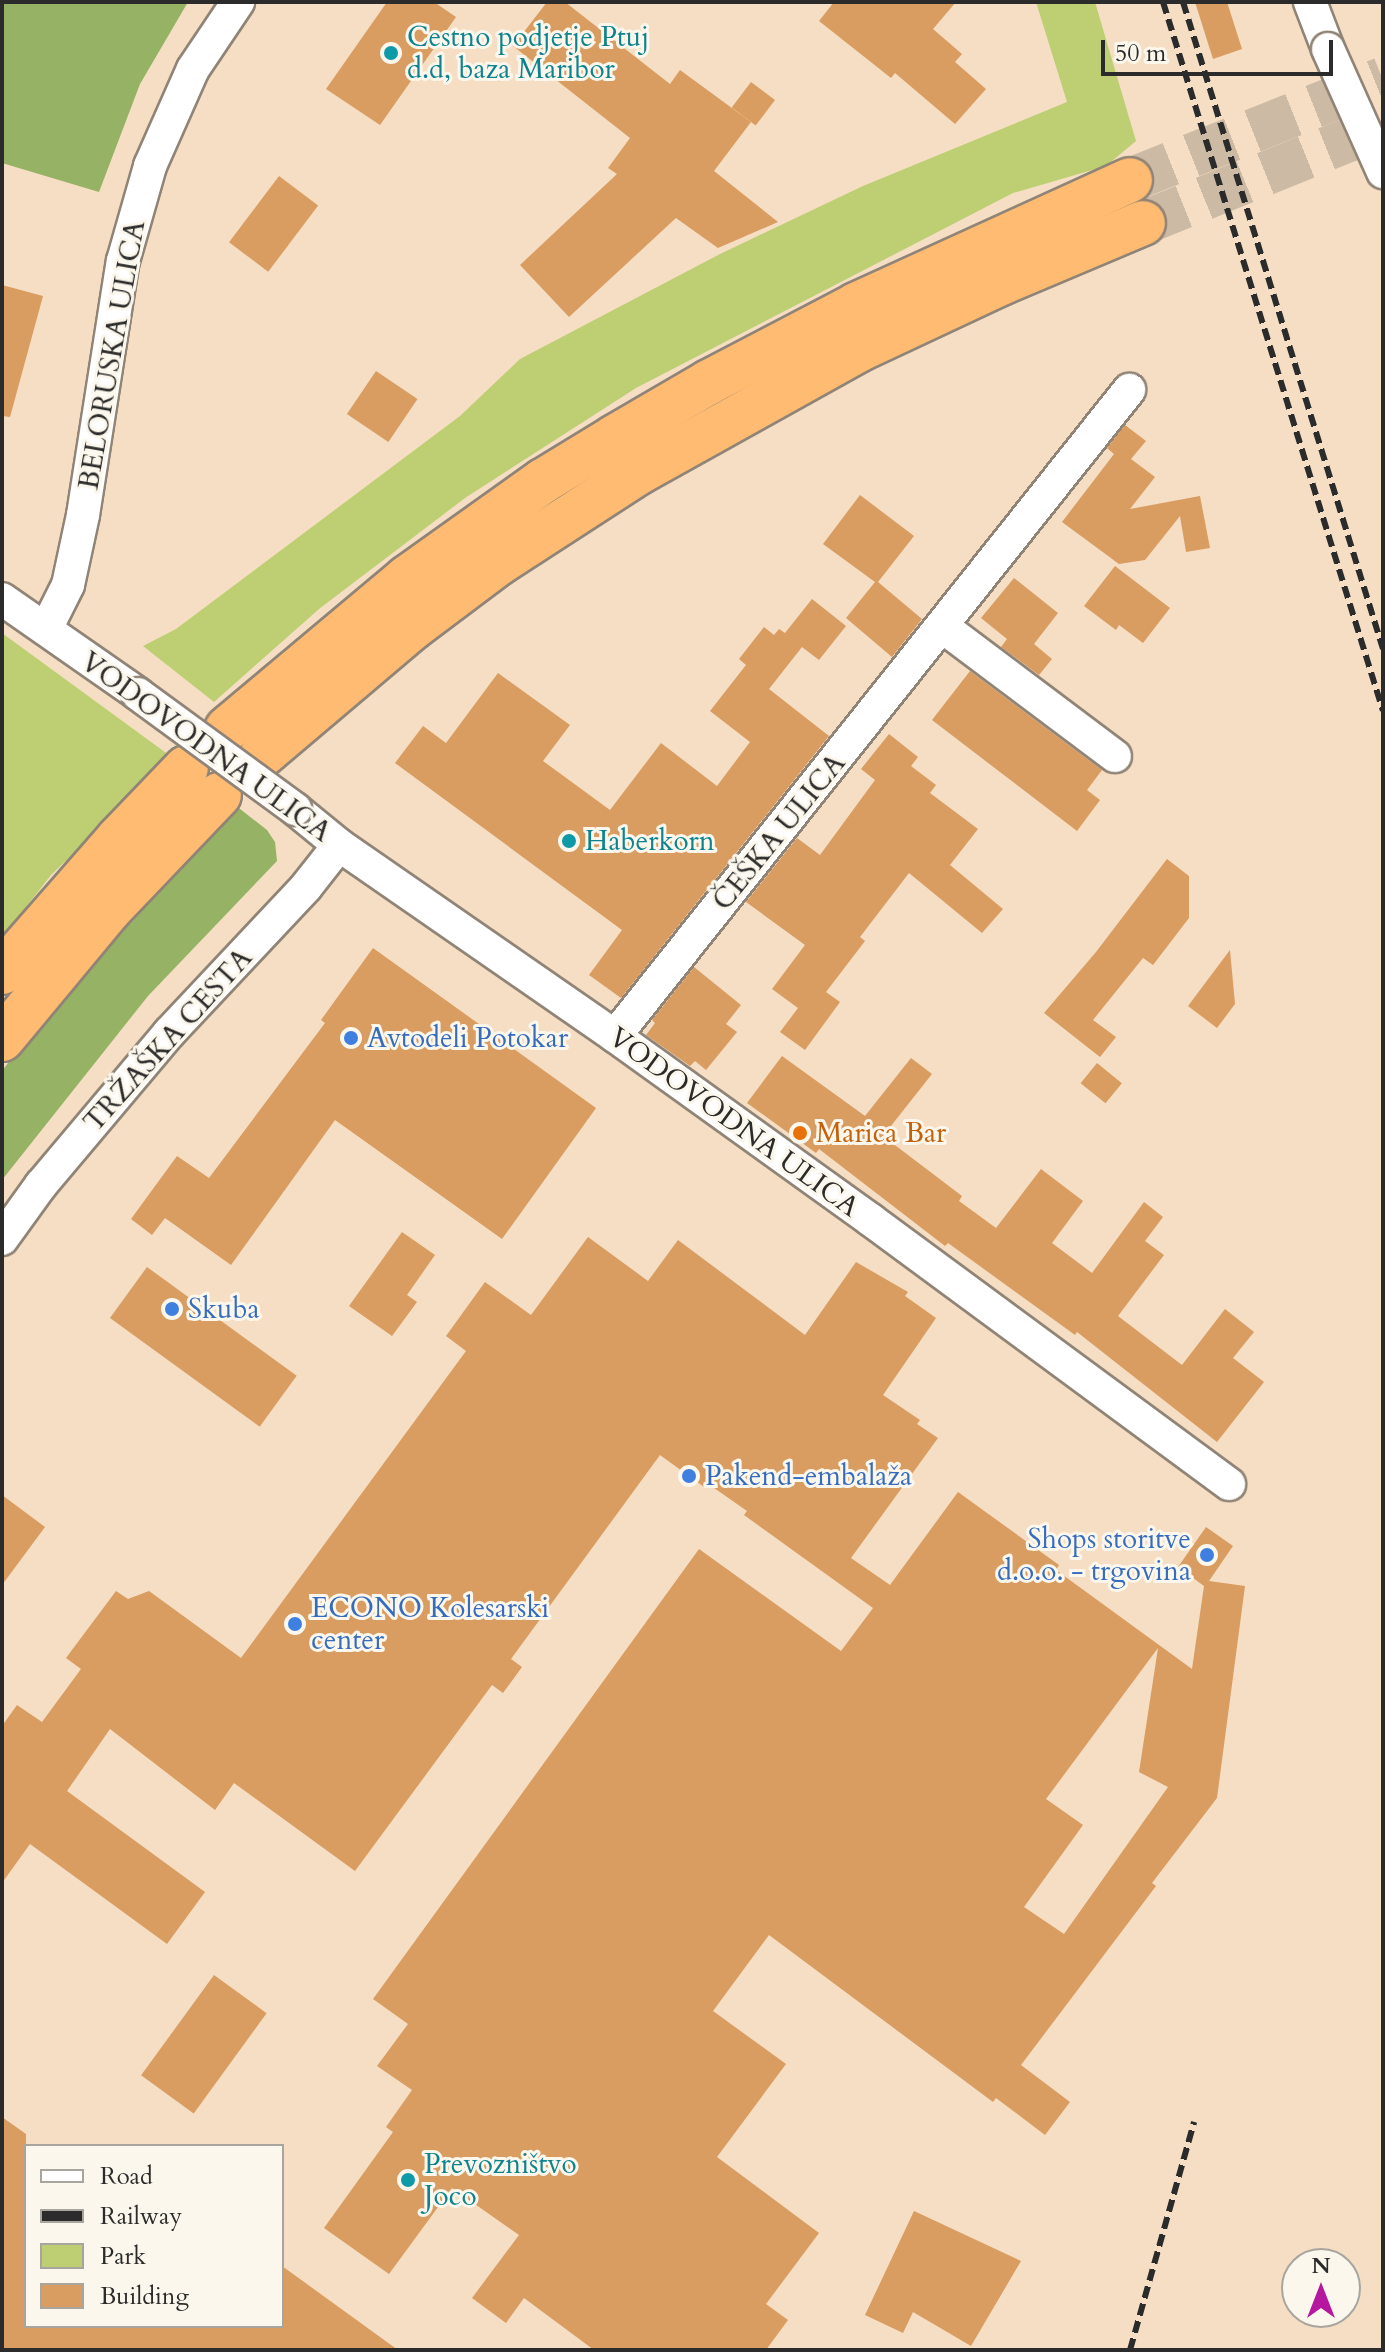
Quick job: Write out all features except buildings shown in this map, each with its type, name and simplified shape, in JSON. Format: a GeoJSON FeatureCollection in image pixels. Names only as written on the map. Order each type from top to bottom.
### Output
{"type":"FeatureCollection","features":[{"type":"Feature","properties":{"kind":"highway"},"geometry":{"type":"LineString","coordinates":[[227,729],[407,578],[543,481],[615,437],[709,382],[856,305],[1130,180]]}},
{"type":"Feature","properties":{"kind":"highway"},"geometry":{"type":"LineString","coordinates":[[262,755],[412,628],[500,562],[639,472],[858,350],[1001,283],[1143,223]]}},
{"type":"Feature","properties":{"kind":"highway"},"geometry":{"type":"LineString","coordinates":[[2,972],[118,839],[202,782],[109,910],[2,1039]]}},
{"type":"Feature","properties":{"kind":"street","name":"BELORUSKA ULICA"},"geometry":{"type":"LineString","coordinates":[[46,629],[68,585],[83,515],[123,261],[150,166],[193,69],[238,2]]}},
{"type":"Feature","properties":{"kind":"street"},"geometry":{"type":"LineString","coordinates":[[1310,2],[1383,172]]}},
{"type":"Feature","properties":{"kind":"street","name":"ČEŠKA ULICA"},"geometry":{"type":"LineString","coordinates":[[615,1036],[1129,390]]}},
{"type":"Feature","properties":{"kind":"street","name":"VODOVODNA ULICA"},"geometry":{"type":"LineString","coordinates":[[2,599],[138,694],[339,845],[615,1036],[1229,1484]]}},
{"type":"Feature","properties":{"kind":"street"},"geometry":{"type":"LineString","coordinates":[[943,627],[1115,756]]}},
{"type":"Feature","properties":{"kind":"street","name":"TRŽAŠKA CESTA"},"geometry":{"type":"LineString","coordinates":[[2,1239],[41,1185],[169,1033],[306,887],[339,845]]}},
{"type":"Feature","properties":{"kind":"green space"},"geometry":{"type":"Polygon","coordinates":[[[2,2],[188,2],[140,84],[99,192],[2,163],[2,2]]]}},
{"type":"Feature","properties":{"kind":"green space"},"geometry":{"type":"Polygon","coordinates":[[[1036,2],[1095,2],[1136,141],[1106,166],[1013,193],[636,388],[465,498],[319,609],[214,702],[143,646],[176,629],[460,416],[520,359],[720,254],[863,186],[1067,102],[1036,2]]]}},
{"type":"Feature","properties":{"kind":"green space"},"geometry":{"type":"Polygon","coordinates":[[[2,633],[173,758],[51,875],[2,938],[2,633]]]}},
{"type":"Feature","properties":{"kind":"green space"},"geometry":{"type":"Polygon","coordinates":[[[235,805],[267,830],[275,842],[277,861],[148,996],[2,1180],[2,1071],[43,1016],[144,898],[235,805]]]}},
{"type":"Feature","properties":{"kind":"tunnel"},"geometry":{"type":"LineString","coordinates":[[1130,180],[1383,79]]}},
{"type":"Feature","properties":{"kind":"tunnel"},"geometry":{"type":"LineString","coordinates":[[1143,223],[1383,126]]}},
{"type":"Feature","properties":{"kind":"railway"},"geometry":{"type":"LineString","coordinates":[[1163,2],[1383,711]]}},
{"type":"Feature","properties":{"kind":"railway"},"geometry":{"type":"LineString","coordinates":[[1183,2],[1383,649]]}},
{"type":"Feature","properties":{"kind":"railway"},"geometry":{"type":"LineString","coordinates":[[1130,2350],[1194,2122]]}},
{"type":"Feature","properties":{"kind":"place","name":"Cestno podjetje Ptuj d.d, baza Maribor"},"geometry":{"type":"Point","coordinates":[391,53]}},
{"type":"Feature","properties":{"kind":"place","name":"Haberkorn"},"geometry":{"type":"Point","coordinates":[569,841]}},
{"type":"Feature","properties":{"kind":"place","name":"Avtodeli Potokar"},"geometry":{"type":"Point","coordinates":[351,1038]}},
{"type":"Feature","properties":{"kind":"place","name":"Marica Bar"},"geometry":{"type":"Point","coordinates":[800,1133]}},
{"type":"Feature","properties":{"kind":"place","name":"Skuba"},"geometry":{"type":"Point","coordinates":[172,1309]}},
{"type":"Feature","properties":{"kind":"place","name":"Pakend-embalaža"},"geometry":{"type":"Point","coordinates":[689,1476]}},
{"type":"Feature","properties":{"kind":"place","name":"Shops storitve d.o.o. - trgovina"},"geometry":{"type":"Point","coordinates":[1207,1555]}},
{"type":"Feature","properties":{"kind":"place","name":"ECONO Kolesarski center"},"geometry":{"type":"Point","coordinates":[295,1624]}},
{"type":"Feature","properties":{"kind":"place","name":"Prevozništvo Joco"},"geometry":{"type":"Point","coordinates":[408,2180]}}]}
